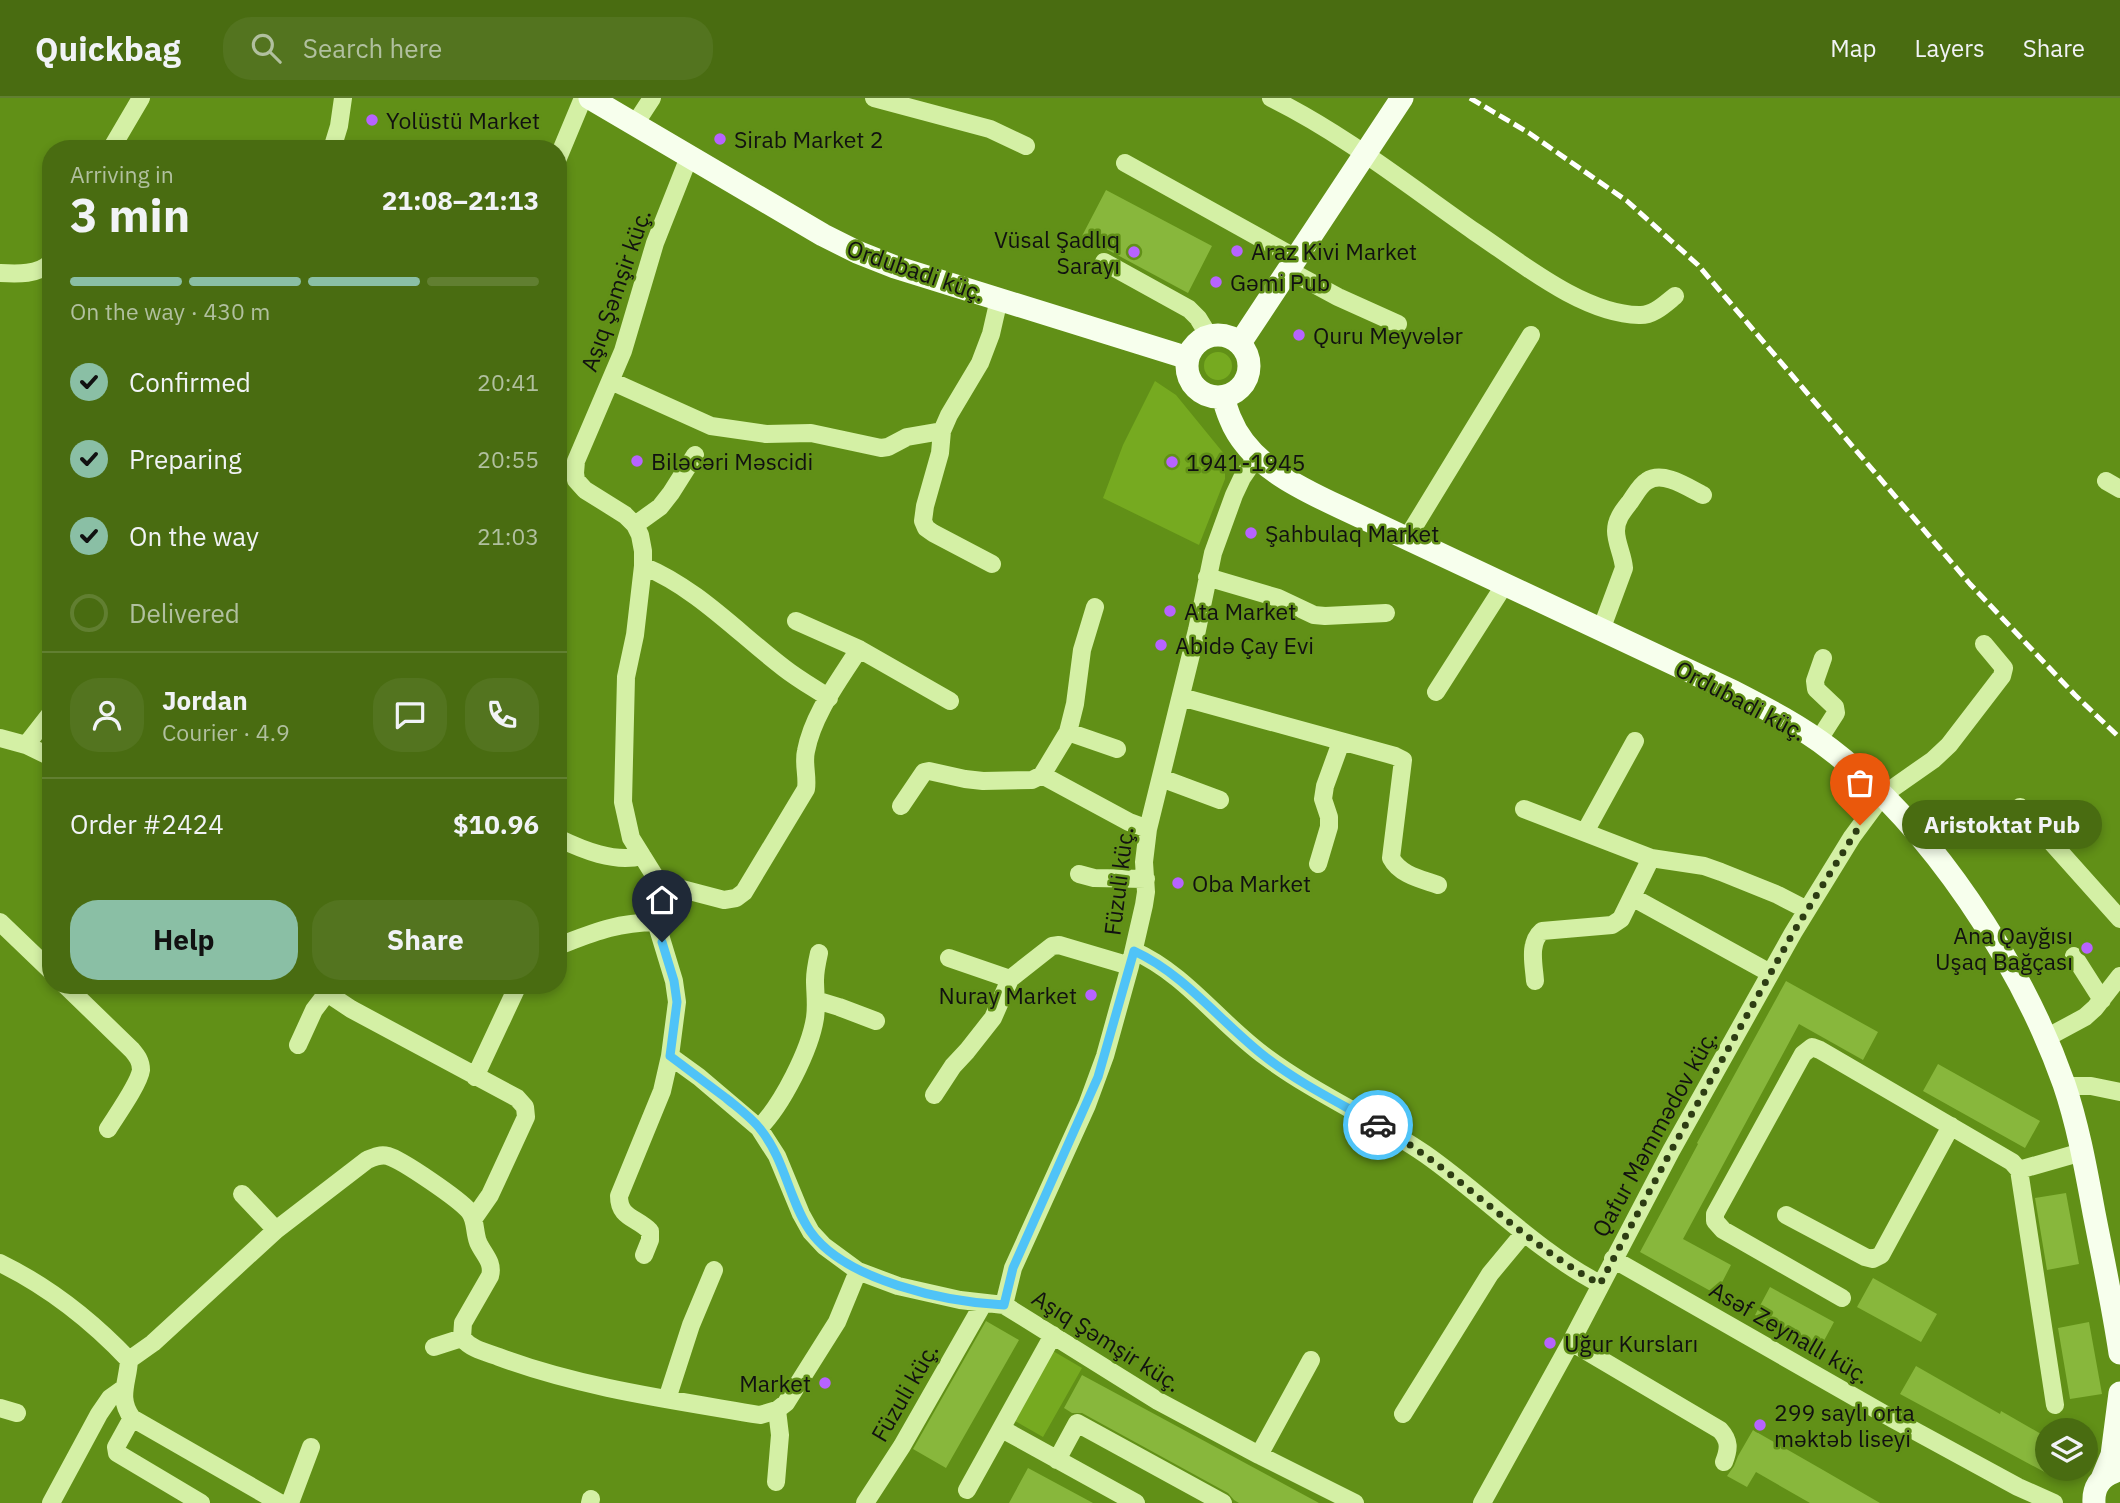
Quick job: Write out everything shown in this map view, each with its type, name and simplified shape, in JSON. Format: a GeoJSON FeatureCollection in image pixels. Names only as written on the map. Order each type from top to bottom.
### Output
{"type":"FeatureCollection","features":[{"type":"Feature","properties":{"kind":"main road","name":"Ordubadi küç."},"geometry":{"type":"LineString","coordinates":[[590,98],[856,252],[895,267],[1188,358]]}},
{"type":"Feature","properties":{"kind":"main road"},"geometry":{"type":"LineString","coordinates":[[1240,343],[1402,98]]}},
{"type":"Feature","properties":{"kind":"main road"},"geometry":{"type":"LineString","coordinates":[[1220,334],[1240,343],[1247,352],[1250,363],[1243,385],[1234,393],[1223,397],[1213,397],[1195,387],[1189,379],[1187,369],[1192,348],[1199,340],[1220,334]]}},
{"type":"Feature","properties":{"kind":"main road","name":"Ordubadi küç."},"geometry":{"type":"LineString","coordinates":[[1223,397],[1230,420],[1256,456],[1308,492],[1734,692],[1797,726],[1855,769],[1883,795],[1921,838],[1977,915],[2030,1002],[2046,1038],[2064,1086],[2082,1152],[2120,1353]]}},
{"type":"Feature","properties":{"kind":"main road"},"geometry":{"type":"LineString","coordinates":[[2094,1503],[2096,1486],[2111,1474],[2120,1393]]}},
{"type":"Feature","properties":{"kind":"street"},"geometry":{"type":"LineString","coordinates":[[116,140],[141,98]]}},
{"type":"Feature","properties":{"kind":"street"},"geometry":{"type":"LineString","coordinates":[[336,140],[342,98]]}},
{"type":"Feature","properties":{"kind":"street"},"geometry":{"type":"LineString","coordinates":[[566,140],[583,98]]}},
{"type":"Feature","properties":{"kind":"street"},"geometry":{"type":"LineString","coordinates":[[635,124],[652,98]]}},
{"type":"Feature","properties":{"kind":"street"},"geometry":{"type":"LineString","coordinates":[[874,98],[990,129],[1026,145]]}},
{"type":"Feature","properties":{"kind":"street"},"geometry":{"type":"LineString","coordinates":[[1271,98],[1312,119],[1547,281],[1589,302],[1613,313],[1642,316],[1656,310],[1675,296]]}},
{"type":"Feature","properties":{"kind":"street","name":"Aşıq Şəmşir küç."},"geometry":{"type":"LineString","coordinates":[[576,480],[576,461],[611,381],[660,230],[689,157]]}},
{"type":"Feature","properties":{"kind":"street"},"geometry":{"type":"LineString","coordinates":[[1125,163],[1292,264],[1338,297],[1398,324]]}},
{"type":"Feature","properties":{"kind":"street"},"geometry":{"type":"LineString","coordinates":[[1104,262],[1189,309],[1209,335]]}},
{"type":"Feature","properties":{"kind":"street"},"geometry":{"type":"LineString","coordinates":[[0,273],[32,272],[42,268]]}},
{"type":"Feature","properties":{"kind":"street"},"geometry":{"type":"LineString","coordinates":[[992,564],[933,533],[926,528],[923,521],[940,453],[942,431],[984,355],[992,334],[999,299]]}},
{"type":"Feature","properties":{"kind":"street"},"geometry":{"type":"LineString","coordinates":[[1407,538],[1531,335]]}},
{"type":"Feature","properties":{"kind":"street"},"geometry":{"type":"LineString","coordinates":[[611,381],[711,426],[755,433],[811,433],[881,448],[907,437],[942,431]]}},
{"type":"Feature","properties":{"kind":"street"},"geometry":{"type":"LineString","coordinates":[[635,525],[660,507],[695,454]]}},
{"type":"Feature","properties":{"kind":"street","name":"Füzuli küç."},"geometry":{"type":"LineString","coordinates":[[1004,1305],[1013,1268],[1098,1077],[1132,958],[1144,905],[1144,862],[1149,828],[1213,553],[1234,495],[1256,456]]}},
{"type":"Feature","properties":{"kind":"street"},"geometry":{"type":"LineString","coordinates":[[1601,631],[1624,568],[1616,533],[1619,516],[1645,482],[1653,478],[1678,483],[1703,495]]}},
{"type":"Feature","properties":{"kind":"street"},"geometry":{"type":"LineString","coordinates":[[567,483],[576,480],[585,490],[625,515],[640,535],[643,566],[635,635],[626,677],[623,802],[631,838],[659,883],[656,922],[674,981],[677,1002],[662,1091],[619,1196],[619,1206],[624,1213],[650,1231],[650,1240],[644,1255]]}},
{"type":"Feature","properties":{"kind":"street"},"geometry":{"type":"LineString","coordinates":[[643,566],[683,587],[786,670],[829,698]]}},
{"type":"Feature","properties":{"kind":"street"},"geometry":{"type":"LineString","coordinates":[[1207,577],[1278,598],[1314,615],[1386,613]]}},
{"type":"Feature","properties":{"kind":"street"},"geometry":{"type":"LineString","coordinates":[[1436,692],[1505,584]]}},
{"type":"Feature","properties":{"kind":"street"},"geometry":{"type":"LineString","coordinates":[[901,806],[924,772],[984,781],[1032,779],[1042,775],[1068,732],[1076,704],[1082,650],[1095,607]]}},
{"type":"Feature","properties":{"kind":"street"},"geometry":{"type":"LineString","coordinates":[[796,621],[859,649],[950,701]]}},
{"type":"Feature","properties":{"kind":"street","name":"Qafur Məmmədov küç."},"geometry":{"type":"LineString","coordinates":[[1482,1503],[1571,1342],[1671,1151],[1770,973],[1852,837],[1883,795],[1933,760],[1949,745],[2003,676],[2004,668],[2000,661],[1984,644]]}},
{"type":"Feature","properties":{"kind":"street"},"geometry":{"type":"LineString","coordinates":[[659,883],[724,900],[736,898],[744,892],[806,789],[805,754],[812,726],[859,649]]}},
{"type":"Feature","properties":{"kind":"street"},"geometry":{"type":"LineString","coordinates":[[1818,741],[1836,713],[1835,707],[1816,688],[1815,681],[1823,658]]}},
{"type":"Feature","properties":{"kind":"street"},"geometry":{"type":"LineString","coordinates":[[1181,697],[1403,760],[1391,858],[1395,866],[1407,874],[1438,885]]}},
{"type":"Feature","properties":{"kind":"street"},"geometry":{"type":"LineString","coordinates":[[26,745],[42,725]]}},
{"type":"Feature","properties":{"kind":"street"},"geometry":{"type":"LineString","coordinates":[[1068,732],[1117,749]]}},
{"type":"Feature","properties":{"kind":"street"},"geometry":{"type":"LineString","coordinates":[[0,738],[42,753]]}},
{"type":"Feature","properties":{"kind":"street"},"geometry":{"type":"LineString","coordinates":[[1318,864],[1329,827],[1323,799],[1325,786],[1341,741]]}},
{"type":"Feature","properties":{"kind":"street"},"geometry":{"type":"LineString","coordinates":[[1585,832],[1635,741]]}},
{"type":"Feature","properties":{"kind":"street"},"geometry":{"type":"LineString","coordinates":[[1042,775],[1129,822],[1149,828]]}},
{"type":"Feature","properties":{"kind":"street"},"geometry":{"type":"LineString","coordinates":[[1161,778],[1220,800]]}},
{"type":"Feature","properties":{"kind":"street"},"geometry":{"type":"LineString","coordinates":[[2020,807],[2120,919]]}},
{"type":"Feature","properties":{"kind":"street"},"geometry":{"type":"LineString","coordinates":[[1524,809],[1651,858],[1704,866],[1721,872],[1807,910]]}},
{"type":"Feature","properties":{"kind":"street"},"geometry":{"type":"LineString","coordinates":[[567,841],[617,858],[642,856]]}},
{"type":"Feature","properties":{"kind":"street"},"geometry":{"type":"LineString","coordinates":[[1535,981],[1533,947],[1536,937],[1542,932],[1612,925],[1621,919],[1651,858]]}},
{"type":"Feature","properties":{"kind":"street"},"geometry":{"type":"LineString","coordinates":[[1079,874],[1094,878],[1146,879]]}},
{"type":"Feature","properties":{"kind":"street"},"geometry":{"type":"LineString","coordinates":[[1632,897],[1770,973]]}},
{"type":"Feature","properties":{"kind":"street"},"geometry":{"type":"LineString","coordinates":[[0,922],[42,962]]}},
{"type":"Feature","properties":{"kind":"street"},"geometry":{"type":"LineString","coordinates":[[567,943],[610,926],[656,922]]}},
{"type":"Feature","properties":{"kind":"street"},"geometry":{"type":"LineString","coordinates":[[934,1095],[992,1017],[1010,979],[1052,946],[1132,958],[1150,958],[1265,1057],[1387,1129],[1427,1156],[1550,1254],[1600,1284]]}},
{"type":"Feature","properties":{"kind":"street"},"geometry":{"type":"LineString","coordinates":[[759,1128],[777,1106],[806,1048],[815,1017],[815,979],[819,953]]}},
{"type":"Feature","properties":{"kind":"street"},"geometry":{"type":"LineString","coordinates":[[2074,956],[2102,1000]]}},
{"type":"Feature","properties":{"kind":"street"},"geometry":{"type":"LineString","coordinates":[[949,958],[1010,979]]}},
{"type":"Feature","properties":{"kind":"street"},"geometry":{"type":"LineString","coordinates":[[2046,1038],[2085,1017],[2120,976]]}},
{"type":"Feature","properties":{"kind":"street"},"geometry":{"type":"LineString","coordinates":[[74,994],[140,1060],[141,1071],[137,1080],[108,1129]]}},
{"type":"Feature","properties":{"kind":"street"},"geometry":{"type":"LineString","coordinates":[[298,1045],[323,994]]}},
{"type":"Feature","properties":{"kind":"street"},"geometry":{"type":"LineString","coordinates":[[334,994],[351,1009],[517,1098],[524,1107],[526,1116],[490,1195],[474,1218]]}},
{"type":"Feature","properties":{"kind":"street"},"geometry":{"type":"LineString","coordinates":[[475,1077],[514,994]]}},
{"type":"Feature","properties":{"kind":"street"},"geometry":{"type":"LineString","coordinates":[[816,1000],[876,1021]]}},
{"type":"Feature","properties":{"kind":"street"},"geometry":{"type":"LineString","coordinates":[[1842,1298],[1723,1230],[1715,1221],[1716,1214],[1803,1054],[1812,1047],[1820,1049],[2012,1162],[2019,1170],[2054,1405]]}},
{"type":"Feature","properties":{"kind":"street","name":"Aşıq Şəmşir küç."},"geometry":{"type":"LineString","coordinates":[[670,1056],[759,1128],[777,1156],[811,1232],[824,1246],[858,1271],[898,1286],[983,1304],[1004,1305],[1158,1401],[1355,1503]]}},
{"type":"Feature","properties":{"kind":"street"},"geometry":{"type":"LineString","coordinates":[[2064,1086],[2091,1086],[2120,1092]]}},
{"type":"Feature","properties":{"kind":"street"},"geometry":{"type":"LineString","coordinates":[[1786,1215],[1865,1257],[1873,1259],[1881,1255],[1951,1126]]}},
{"type":"Feature","properties":{"kind":"street"},"geometry":{"type":"LineString","coordinates":[[2019,1170],[2082,1152]]}},
{"type":"Feature","properties":{"kind":"street"},"geometry":{"type":"LineString","coordinates":[[129,1360],[141,1354],[276,1230],[367,1160],[380,1155],[389,1156],[461,1203],[474,1218],[478,1241],[492,1270],[463,1323],[462,1338]]}},
{"type":"Feature","properties":{"kind":"street"},"geometry":{"type":"LineString","coordinates":[[242,1194],[276,1230]]}},
{"type":"Feature","properties":{"kind":"street"},"geometry":{"type":"LineString","coordinates":[[1403,1414],[1490,1274],[1524,1233]]}},
{"type":"Feature","properties":{"kind":"street","name":"Asəf Zeynallı küç."},"geometry":{"type":"LineString","coordinates":[[1613,1259],[1893,1419],[2018,1487],[2054,1503]]}},
{"type":"Feature","properties":{"kind":"street"},"geometry":{"type":"LineString","coordinates":[[0,1263],[23,1274],[71,1307],[107,1337],[129,1360],[124,1388],[125,1409],[132,1418],[280,1503]]}},
{"type":"Feature","properties":{"kind":"street"},"geometry":{"type":"LineString","coordinates":[[667,1399],[691,1325],[714,1270]]}},
{"type":"Feature","properties":{"kind":"street"},"geometry":{"type":"LineString","coordinates":[[462,1338],[472,1347],[514,1363],[578,1381],[760,1415],[777,1410],[786,1403],[837,1322],[858,1271]]}},
{"type":"Feature","properties":{"kind":"street","name":"Füzuli küç."},"geometry":{"type":"LineString","coordinates":[[865,1503],[902,1446],[983,1304]]}},
{"type":"Feature","properties":{"kind":"street"},"geometry":{"type":"LineString","coordinates":[[967,1490],[1053,1335]]}},
{"type":"Feature","properties":{"kind":"street"},"geometry":{"type":"LineString","coordinates":[[434,1347],[462,1338]]}},
{"type":"Feature","properties":{"kind":"street"},"geometry":{"type":"LineString","coordinates":[[1571,1342],[1720,1430],[1729,1444],[1724,1462]]}},
{"type":"Feature","properties":{"kind":"street"},"geometry":{"type":"LineString","coordinates":[[1259,1455],[1311,1360]]}},
{"type":"Feature","properties":{"kind":"street"},"geometry":{"type":"LineString","coordinates":[[51,1503],[99,1413],[110,1398],[124,1388]]}},
{"type":"Feature","properties":{"kind":"street"},"geometry":{"type":"LineString","coordinates":[[776,1482],[780,1435],[777,1410]]}},
{"type":"Feature","properties":{"kind":"street"},"geometry":{"type":"LineString","coordinates":[[132,1418],[116,1447],[117,1453],[201,1503]]}},
{"type":"Feature","properties":{"kind":"street"},"geometry":{"type":"LineString","coordinates":[[1058,1460],[1077,1423],[1223,1503]]}},
{"type":"Feature","properties":{"kind":"street"},"geometry":{"type":"LineString","coordinates":[[1002,1429],[1136,1503]]}},
{"type":"Feature","properties":{"kind":"street"},"geometry":{"type":"LineString","coordinates":[[290,1503],[311,1447]]}},
{"type":"Feature","properties":{"kind":"green space"},"geometry":{"type":"Polygon","coordinates":[[[1218,352],[1228,356],[1232,366],[1228,376],[1218,380],[1208,376],[1204,366],[1208,356],[1218,352]]]}},
{"type":"Feature","properties":{"kind":"green space"},"geometry":{"type":"Polygon","coordinates":[[[1155,381],[1176,395],[1225,455],[1225,479],[1199,545],[1103,498],[1123,445],[1155,381]]]}},
{"type":"Feature","properties":{"kind":"green space"},"geometry":{"type":"Polygon","coordinates":[[[1053,1351],[1082,1368],[1043,1437],[1015,1421],[1053,1351]]]}},
{"type":"Feature","properties":{"kind":"building"},"geometry":{"type":"Polygon","coordinates":[[[1106,190],[1212,246],[1188,293],[1082,236],[1106,190]]]}},
{"type":"Feature","properties":{"kind":"building"},"geometry":{"type":"Polygon","coordinates":[[[1786,981],[1878,1032],[1863,1060],[1799,1024],[1683,1239],[1731,1265],[1716,1294],[1640,1252],[1786,981]]]}},
{"type":"Feature","properties":{"kind":"building"},"geometry":{"type":"Polygon","coordinates":[[[1938,1064],[2040,1121],[2025,1148],[1923,1091],[1938,1064]]]}},
{"type":"Feature","properties":{"kind":"building"},"geometry":{"type":"Polygon","coordinates":[[[2066,1193],[2079,1264],[2047,1270],[2035,1198],[2066,1193]]]}},
{"type":"Feature","properties":{"kind":"building"},"geometry":{"type":"Polygon","coordinates":[[[1873,1278],[1937,1314],[1921,1342],[1857,1307],[1873,1278]]]}},
{"type":"Feature","properties":{"kind":"building"},"geometry":{"type":"Polygon","coordinates":[[[1770,1287],[1834,1322],[1819,1350],[1755,1315],[1770,1287]]]}},
{"type":"Feature","properties":{"kind":"building"},"geometry":{"type":"Polygon","coordinates":[[[986,1321],[1019,1340],[946,1468],[913,1449],[986,1321]]]}},
{"type":"Feature","properties":{"kind":"building"},"geometry":{"type":"Polygon","coordinates":[[[2089,1322],[2102,1394],[2070,1399],[2058,1328],[2089,1322]]]}},
{"type":"Feature","properties":{"kind":"building"},"geometry":{"type":"Polygon","coordinates":[[[1916,1366],[2000,1414],[2001,1411],[2035,1431],[2035,1467],[1900,1394],[1916,1366]]]}},
{"type":"Feature","properties":{"kind":"building"},"geometry":{"type":"Polygon","coordinates":[[[1082,1375],[1319,1503],[1239,1503],[1228,1493],[1082,1413],[1072,1413],[1064,1408],[1082,1375]]]}},
{"type":"Feature","properties":{"kind":"building"},"geometry":{"type":"Polygon","coordinates":[[[1753,1430],[1880,1503],[1810,1503],[1756,1472],[1747,1487],[1727,1476],[1753,1430]]]}},
{"type":"Feature","properties":{"kind":"building"},"geometry":{"type":"Polygon","coordinates":[[[1028,1468],[1093,1503],[1009,1503],[1028,1468]]]}},
{"type":"Feature","properties":{"kind":"railway"},"geometry":{"type":"LineString","coordinates":[[1470,98],[1529,133],[1627,201],[1698,265],[1970,584],[2075,695],[2120,738]]}},
{"type":"Feature","properties":{"kind":"way so far"},"geometry":{"type":"LineString","coordinates":[[1378,1125],[1427,1156],[1550,1254],[1600,1284],[1793,933],[1860,825]]}},
{"type":"Feature","properties":{"kind":"place","name":"Yolüstü Market"},"geometry":{"type":"Point","coordinates":[372,120]}},
{"type":"Feature","properties":{"kind":"place","name":"Sirab Market 2"},"geometry":{"type":"Point","coordinates":[720,139]}},
{"type":"Feature","properties":{"kind":"place","name":"Araz Kivi Market"},"geometry":{"type":"Point","coordinates":[1237,251]}},
{"type":"Feature","properties":{"kind":"place","name":"Vüsal Şadlıq Sarayı"},"geometry":{"type":"Point","coordinates":[1134,252]}},
{"type":"Feature","properties":{"kind":"place","name":"Gəmi Pub"},"geometry":{"type":"Point","coordinates":[1216,282]}},
{"type":"Feature","properties":{"kind":"place","name":"Quru Meyvələr"},"geometry":{"type":"Point","coordinates":[1299,335]}},
{"type":"Feature","properties":{"kind":"place","name":"Biləcəri Məscidi"},"geometry":{"type":"Point","coordinates":[637,461]}},
{"type":"Feature","properties":{"kind":"place","name":"1941-1945"},"geometry":{"type":"Point","coordinates":[1172,462]}},
{"type":"Feature","properties":{"kind":"place","name":"Şahbulaq Market"},"geometry":{"type":"Point","coordinates":[1251,533]}},
{"type":"Feature","properties":{"kind":"place","name":"Ata Market"},"geometry":{"type":"Point","coordinates":[1170,611]}},
{"type":"Feature","properties":{"kind":"place","name":"Abidə Çay Evi"},"geometry":{"type":"Point","coordinates":[1161,645]}},
{"type":"Feature","properties":{"kind":"place","name":"Aristoktat Pub"},"geometry":{"type":"Point","coordinates":[1860,825]}},
{"type":"Feature","properties":{"kind":"place","name":"Oba Market"},"geometry":{"type":"Point","coordinates":[1178,883]}},
{"type":"Feature","properties":{"kind":"place","name":"Ana Qayğısı Uşaq Bağçası"},"geometry":{"type":"Point","coordinates":[2087,948]}},
{"type":"Feature","properties":{"kind":"place","name":"Nuray Market"},"geometry":{"type":"Point","coordinates":[1091,995]}},
{"type":"Feature","properties":{"kind":"place","name":"Uğur Kursları"},"geometry":{"type":"Point","coordinates":[1550,1343]}},
{"type":"Feature","properties":{"kind":"place","name":"Market"},"geometry":{"type":"Point","coordinates":[825,1383]}},
{"type":"Feature","properties":{"kind":"place","name":"299 saylı orta məktəb liseyi"},"geometry":{"type":"Point","coordinates":[1760,1425]}},
{"type":"Feature","properties":{"kind":"route"},"geometry":{"type":"LineString","coordinates":[[662,942],[674,981],[677,1002],[670,1056],[759,1128],[777,1156],[801,1214],[811,1232],[824,1246],[858,1271],[898,1286],[960,1300],[1004,1305],[1013,1268],[1098,1077],[1134,951],[1168,971],[1265,1057],[1378,1125]]}}]}
